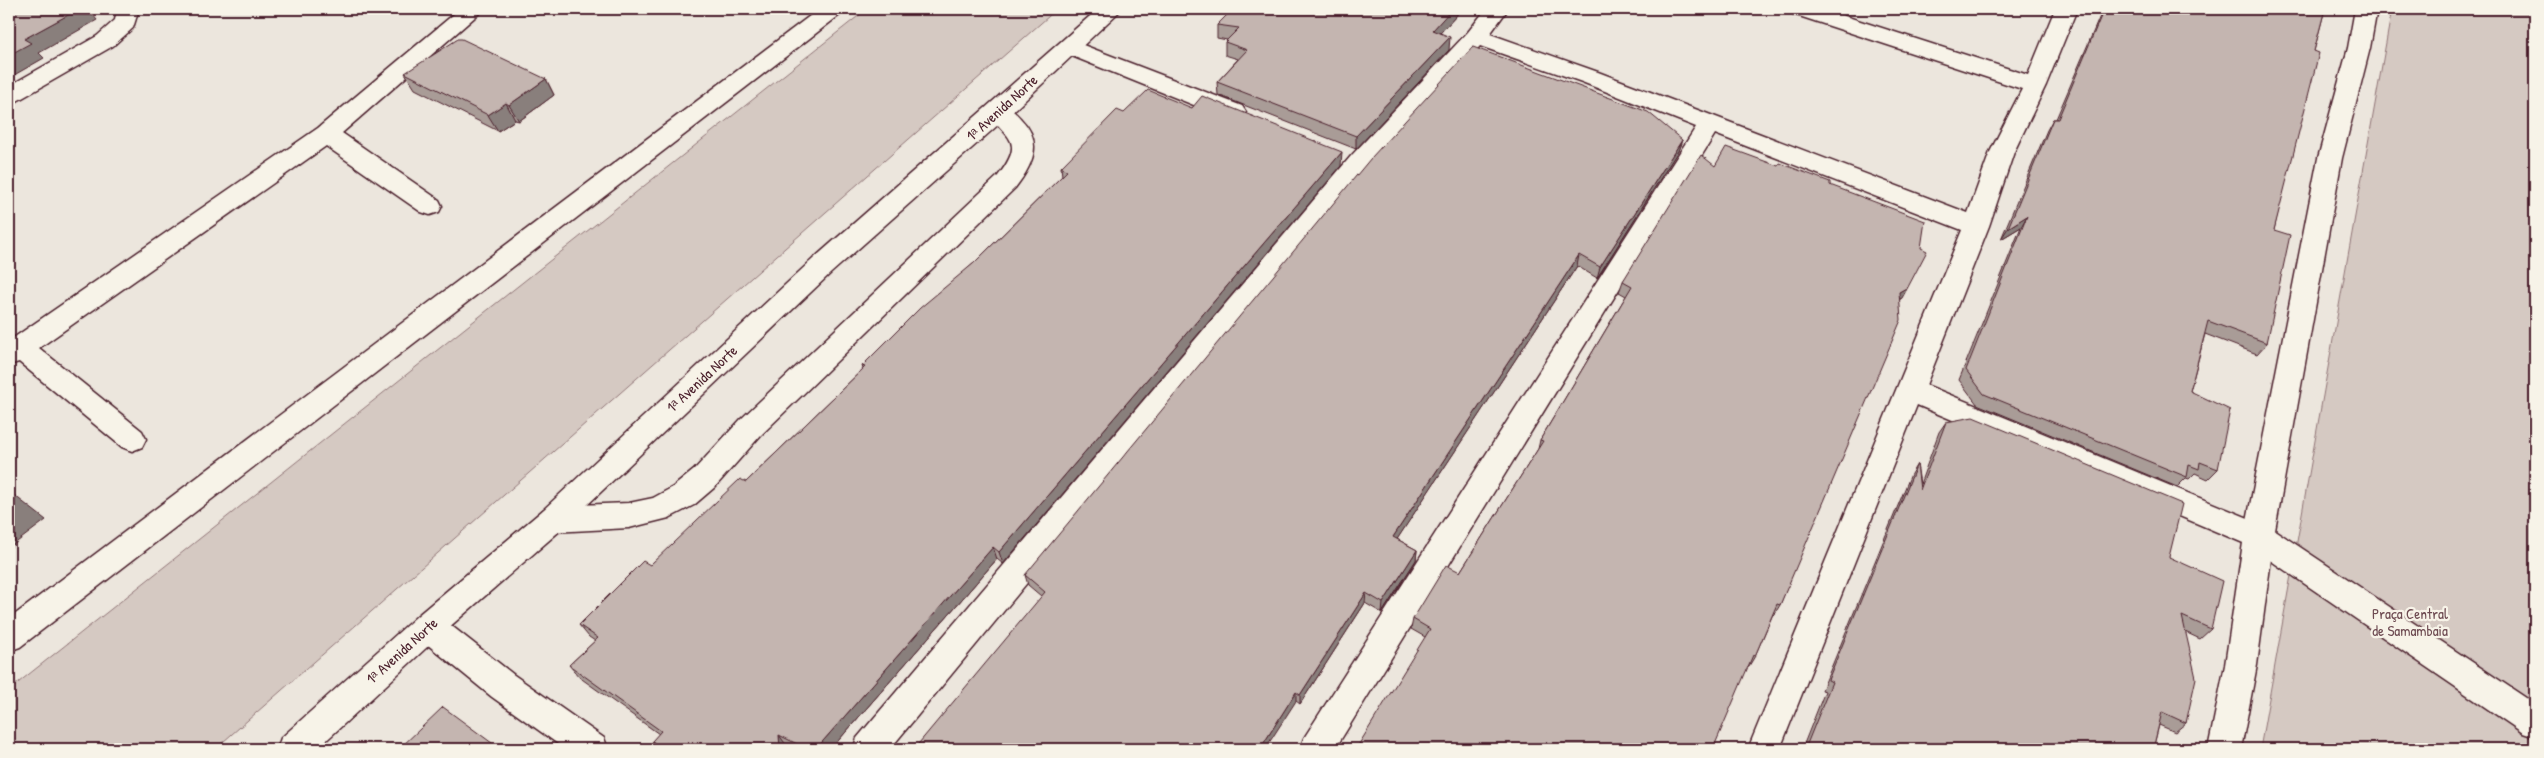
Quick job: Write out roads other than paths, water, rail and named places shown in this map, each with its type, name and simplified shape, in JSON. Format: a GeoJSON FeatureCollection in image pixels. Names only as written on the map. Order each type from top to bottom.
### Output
{"type":"FeatureCollection","features":[{"type":"Feature","properties":{"kind":"street"},"geometry":{"type":"LineString","coordinates":[[9,96],[106,41],[126,23],[128,9]]}},
{"type":"Feature","properties":{"kind":"street"},"geometry":{"type":"LineString","coordinates":[[132,439],[14,352],[326,134],[473,9]]}},
{"type":"Feature","properties":{"kind":"street"},"geometry":{"type":"LineString","coordinates":[[9,637],[833,9]]}},
{"type":"Feature","properties":{"kind":"street","name":"1ᵃ Avenida Norte"},"geometry":{"type":"LineString","coordinates":[[293,749],[428,626],[553,519],[822,266],[999,111],[1111,9]]}},
{"type":"Feature","properties":{"kind":"street"},"geometry":{"type":"LineString","coordinates":[[869,749],[1351,159],[1476,37],[1497,9]]}},
{"type":"Feature","properties":{"kind":"street"},"geometry":{"type":"LineString","coordinates":[[1801,9],[2035,85]]}},
{"type":"Feature","properties":{"kind":"street"},"geometry":{"type":"LineString","coordinates":[[1764,749],[1976,226],[2002,152],[2035,85],[2066,9]]}},
{"type":"Feature","properties":{"kind":"street"},"geometry":{"type":"LineString","coordinates":[[2224,749],[2241,665],[2259,536],[2330,158],[2359,48],[2366,9]]}},
{"type":"Feature","properties":{"kind":"street"},"geometry":{"type":"LineString","coordinates":[[1476,37],[1590,77],[1976,226]]}},
{"type":"Feature","properties":{"kind":"street"},"geometry":{"type":"LineString","coordinates":[[1070,47],[1252,119]]}},
{"type":"Feature","properties":{"kind":"street"},"geometry":{"type":"LineString","coordinates":[[553,519],[623,516],[650,511],[672,503],[692,489],[742,436],[969,218],[998,193],[1019,166],[1024,152],[1023,139],[1019,132],[999,111]]}},
{"type":"Feature","properties":{"kind":"street"},"geometry":{"type":"LineString","coordinates":[[1316,749],[1710,124]]}},
{"type":"Feature","properties":{"kind":"street"},"geometry":{"type":"LineString","coordinates":[[326,134],[430,206]]}},
{"type":"Feature","properties":{"kind":"street"},"geometry":{"type":"LineString","coordinates":[[1910,390],[2259,536],[2535,722]]}},
{"type":"Feature","properties":{"kind":"street"},"geometry":{"type":"LineString","coordinates":[[428,626],[503,686],[592,749]]}},
{"type":"Feature","properties":{"kind":"park label","name":"Praça Central de Samambaia"},"geometry":{"type":"Point","coordinates":[2410,622]}}]}
